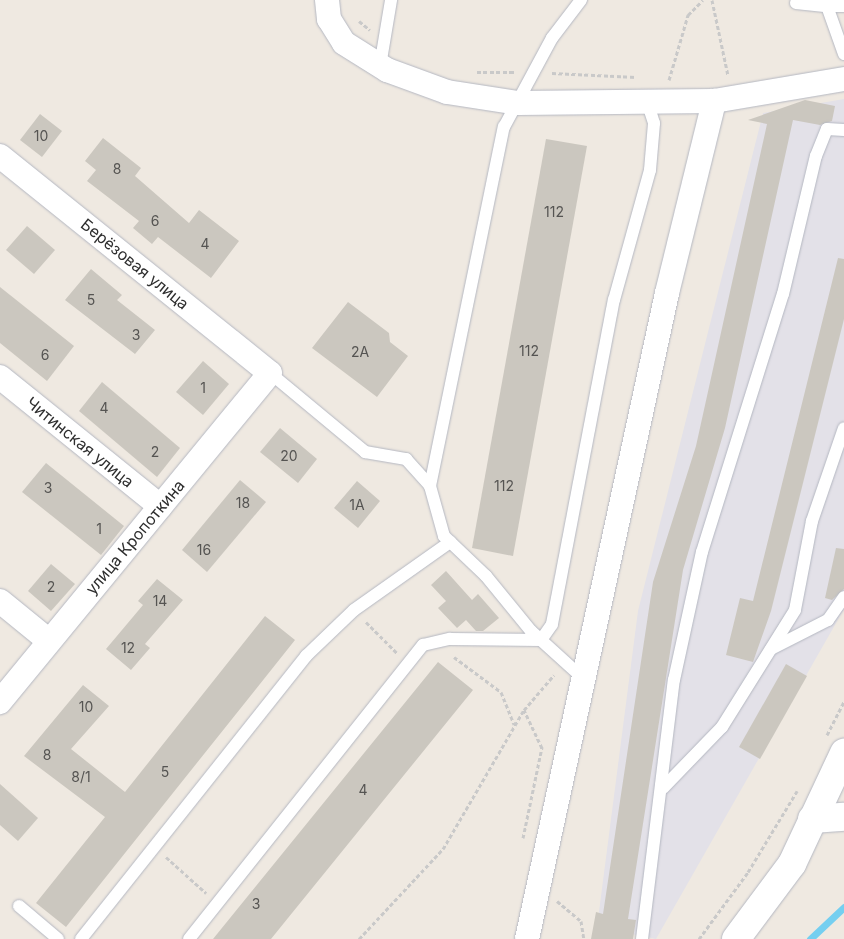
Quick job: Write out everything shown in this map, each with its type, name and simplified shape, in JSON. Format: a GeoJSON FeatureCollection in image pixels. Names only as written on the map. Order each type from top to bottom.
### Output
{"type":"FeatureCollection","features":[{"type":"Feature","properties":{"kind":"main road"},"geometry":{"type":"LineString","coordinates":[[736,939],[792,864],[812,819],[833,748]]}},
{"type":"Feature","properties":{"kind":"main road"},"geometry":{"type":"LineString","coordinates":[[812,819],[844,817]]}},
{"type":"Feature","properties":{"kind":"street"},"geometry":{"type":"LineString","coordinates":[[327,0],[329,19],[344,43],[380,66],[446,92],[518,103],[656,103],[723,89],[844,79]]}},
{"type":"Feature","properties":{"kind":"street"},"geometry":{"type":"LineString","coordinates":[[527,939],[584,679],[723,89]]}},
{"type":"Feature","properties":{"kind":"street","name":"Берёзовая улица"},"geometry":{"type":"LineString","coordinates":[[0,156],[270,373]]}},
{"type":"Feature","properties":{"kind":"street","name":"улица Кропоткина"},"geometry":{"type":"LineString","coordinates":[[0,702],[270,373]]}},
{"type":"Feature","properties":{"kind":"street","name":"Читинская улица"},"geometry":{"type":"LineString","coordinates":[[0,377],[160,506]]}},
{"type":"Feature","properties":{"kind":"street"},"geometry":{"type":"LineString","coordinates":[[0,601],[49,641]]}},
{"type":"Feature","properties":{"kind":"lane"},"geometry":{"type":"LineString","coordinates":[[380,66],[391,0]]}},
{"type":"Feature","properties":{"kind":"lane"},"geometry":{"type":"LineString","coordinates":[[430,486],[504,126],[552,38],[581,0]]}},
{"type":"Feature","properties":{"kind":"lane"},"geometry":{"type":"LineString","coordinates":[[796,3],[844,6]]}},
{"type":"Feature","properties":{"kind":"lane"},"geometry":{"type":"LineString","coordinates":[[827,6],[844,54]]}},
{"type":"Feature","properties":{"kind":"lane"},"geometry":{"type":"LineString","coordinates":[[541,640],[552,624],[614,300],[650,170],[656,103]]}},
{"type":"Feature","properties":{"kind":"lane"},"geometry":{"type":"LineString","coordinates":[[642,939],[648,864],[663,788],[674,680],[702,552],[783,294],[816,156],[827,129],[844,130]]}},
{"type":"Feature","properties":{"kind":"lane"},"geometry":{"type":"LineString","coordinates":[[270,373],[365,452],[406,459],[430,486],[444,536],[541,640],[584,679]]}},
{"type":"Feature","properties":{"kind":"lane"},"geometry":{"type":"LineString","coordinates":[[663,788],[722,727],[795,610],[812,521],[844,428]]}},
{"type":"Feature","properties":{"kind":"lane"},"geometry":{"type":"LineString","coordinates":[[81,939],[306,656],[354,610],[450,542]]}},
{"type":"Feature","properties":{"kind":"lane"},"geometry":{"type":"LineString","coordinates":[[770,650],[828,620],[844,597]]}},
{"type":"Feature","properties":{"kind":"lane"},"geometry":{"type":"LineString","coordinates":[[189,939],[424,645],[431,643],[541,640]]}},
{"type":"Feature","properties":{"kind":"lane"},"geometry":{"type":"LineString","coordinates":[[19,906],[58,939]]}},
{"type":"Feature","properties":{"kind":"path"},"geometry":{"type":"LineString","coordinates":[[656,103],[669,78],[688,15],[703,0]]}},
{"type":"Feature","properties":{"kind":"path"},"geometry":{"type":"LineString","coordinates":[[712,0],[723,89]]}},
{"type":"Feature","properties":{"kind":"path"},"geometry":{"type":"LineString","coordinates":[[356,18],[384,42]]}},
{"type":"Feature","properties":{"kind":"path"},"geometry":{"type":"LineString","coordinates":[[470,72],[535,72],[640,77]]}},
{"type":"Feature","properties":{"kind":"path"},"geometry":{"type":"LineString","coordinates":[[723,89],[738,76]]}},
{"type":"Feature","properties":{"kind":"path"},"geometry":{"type":"LineString","coordinates":[[660,78],[677,79]]}},
{"type":"Feature","properties":{"kind":"path"},"geometry":{"type":"LineString","coordinates":[[354,610],[408,664]]}},
{"type":"Feature","properties":{"kind":"path"},"geometry":{"type":"LineString","coordinates":[[431,643],[488,679],[501,692],[514,725]]}},
{"type":"Feature","properties":{"kind":"path"},"geometry":{"type":"LineString","coordinates":[[359,939],[443,849],[514,725],[524,710],[566,662]]}},
{"type":"Feature","properties":{"kind":"path"},"geometry":{"type":"LineString","coordinates":[[833,748],[844,702]]}},
{"type":"Feature","properties":{"kind":"path"},"geometry":{"type":"LineString","coordinates":[[524,710],[560,787]]}},
{"type":"Feature","properties":{"kind":"path"},"geometry":{"type":"LineString","coordinates":[[699,939],[748,872],[799,786]]}},
{"type":"Feature","properties":{"kind":"path"},"geometry":{"type":"LineString","coordinates":[[154,846],[217,904]]}},
{"type":"Feature","properties":{"kind":"path"},"geometry":{"type":"LineString","coordinates":[[539,884],[581,921],[584,939]]}},
{"type":"Feature","properties":{"kind":"shaded area"},"geometry":{"type":"Polygon","coordinates":[[[844,99],[844,609],[656,939],[597,927],[638,611],[763,113],[844,99]]]}},
{"type":"Feature","properties":{"kind":"building"},"geometry":{"type":"Polygon","coordinates":[[[805,100],[835,106],[832,121],[820,125],[793,120],[725,428],[683,570],[628,919],[636,920],[633,939],[591,939],[596,912],[603,914],[653,582],[696,446],[767,124],[748,120],[805,100]]]}},
{"type":"Feature","properties":{"kind":"building"},"geometry":{"type":"Polygon","coordinates":[[[40,114],[62,131],[42,157],[20,140],[40,114]]]}},
{"type":"Feature","properties":{"kind":"building"},"geometry":{"type":"Polygon","coordinates":[[[103,138],[141,168],[135,176],[189,223],[199,210],[239,241],[211,278],[158,237],[152,244],[133,228],[139,221],[87,181],[96,170],[85,161],[103,138]]]}},
{"type":"Feature","properties":{"kind":"building"},"geometry":{"type":"Polygon","coordinates":[[[546,139],[587,146],[513,556],[472,548],[546,139]]]}},
{"type":"Feature","properties":{"kind":"building"},"geometry":{"type":"Polygon","coordinates":[[[27,226],[55,250],[34,274],[6,250],[27,226]]]}},
{"type":"Feature","properties":{"kind":"building"},"geometry":{"type":"Polygon","coordinates":[[[838,258],[844,259],[844,319],[771,611],[753,662],[726,655],[740,598],[753,601],[838,258]]]}},
{"type":"Feature","properties":{"kind":"building"},"geometry":{"type":"Polygon","coordinates":[[[91,269],[122,295],[117,300],[155,330],[135,354],[65,300],[91,269]]]}},
{"type":"Feature","properties":{"kind":"building"},"geometry":{"type":"Polygon","coordinates":[[[0,287],[74,346],[47,381],[0,343],[0,287]]]}},
{"type":"Feature","properties":{"kind":"building"},"geometry":{"type":"Polygon","coordinates":[[[348,302],[389,333],[390,342],[408,356],[377,397],[312,348],[348,302]]]}},
{"type":"Feature","properties":{"kind":"building"},"geometry":{"type":"Polygon","coordinates":[[[203,361],[229,384],[203,415],[176,392],[203,361]]]}},
{"type":"Feature","properties":{"kind":"building"},"geometry":{"type":"Polygon","coordinates":[[[102,382],[180,448],[157,477],[79,411],[102,382]]]}},
{"type":"Feature","properties":{"kind":"building"},"geometry":{"type":"Polygon","coordinates":[[[280,428],[317,459],[298,483],[260,452],[280,428]]]}},
{"type":"Feature","properties":{"kind":"building"},"geometry":{"type":"Polygon","coordinates":[[[46,463],[124,526],[101,555],[22,492],[46,463]]]}},
{"type":"Feature","properties":{"kind":"building"},"geometry":{"type":"Polygon","coordinates":[[[240,480],[266,502],[207,572],[182,550],[240,480]]]}},
{"type":"Feature","properties":{"kind":"building"},"geometry":{"type":"Polygon","coordinates":[[[357,481],[380,501],[358,528],[334,508],[357,481]]]}},
{"type":"Feature","properties":{"kind":"building"},"geometry":{"type":"Polygon","coordinates":[[[836,548],[844,549],[844,589],[832,600],[825,598],[836,548]]]}},
{"type":"Feature","properties":{"kind":"building"},"geometry":{"type":"Polygon","coordinates":[[[51,564],[75,584],[51,611],[28,591],[51,564]]]}},
{"type":"Feature","properties":{"kind":"building"},"geometry":{"type":"Polygon","coordinates":[[[446,571],[472,600],[478,594],[499,618],[483,631],[476,631],[466,620],[457,628],[438,608],[446,601],[431,585],[446,571]]]}},
{"type":"Feature","properties":{"kind":"building"},"geometry":{"type":"Polygon","coordinates":[[[157,579],[183,600],[145,644],[150,648],[131,670],[106,649],[143,605],[138,601],[157,579]]]}},
{"type":"Feature","properties":{"kind":"building"},"geometry":{"type":"Polygon","coordinates":[[[265,616],[295,640],[66,927],[36,903],[105,817],[24,756],[83,685],[109,706],[71,749],[125,792],[265,616]]]}},
{"type":"Feature","properties":{"kind":"building"},"geometry":{"type":"Polygon","coordinates":[[[438,662],[473,690],[271,939],[213,939],[438,662]]]}},
{"type":"Feature","properties":{"kind":"building"},"geometry":{"type":"Polygon","coordinates":[[[786,664],[807,676],[760,759],[739,747],[786,664]]]}},
{"type":"Feature","properties":{"kind":"building"},"geometry":{"type":"Polygon","coordinates":[[[0,784],[38,818],[18,841],[0,825],[0,784]]]}},
{"type":"Feature","properties":{"kind":"waterway"},"geometry":{"type":"LineString","coordinates":[[810,939],[844,907]]}}]}
